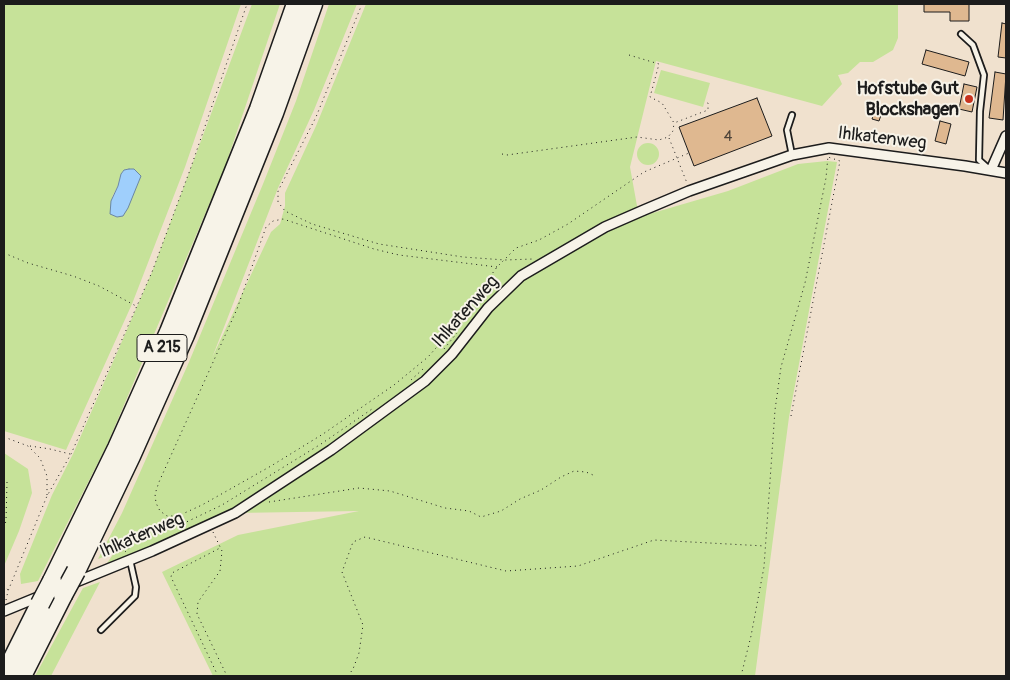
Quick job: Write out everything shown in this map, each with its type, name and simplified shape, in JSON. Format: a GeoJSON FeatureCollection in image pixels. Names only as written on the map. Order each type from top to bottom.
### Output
{"type":"FeatureCollection","features":[{"type":"Feature","properties":{"kind":"highway","name":"A 215"},"geometry":{"type":"LineString","coordinates":[[22,676],[113,456],[172,324],[259,109],[296,4]]}},
{"type":"Feature","properties":{"kind":"highway","name":"A 215"},"geometry":{"type":"LineString","coordinates":[[4,676],[40,604],[76,571],[131,456],[185,334],[274,113],[313,4]]}},
{"type":"Feature","properties":{"kind":"street"},"geometry":{"type":"LineString","coordinates":[[990,170],[1006,136]]}},
{"type":"Feature","properties":{"kind":"street","name":"Ihlkatenweg"},"geometry":{"type":"LineString","coordinates":[[5,611],[127,556],[235,514],[331,450],[424,381],[452,354],[488,308],[522,276],[605,227],[689,191],[792,155],[829,148],[1006,173]]}},
{"type":"Feature","properties":{"kind":"lane"},"geometry":{"type":"LineString","coordinates":[[961,34],[973,45],[984,75],[980,111],[979,160],[990,170]]}},
{"type":"Feature","properties":{"kind":"lane"},"geometry":{"type":"LineString","coordinates":[[792,115],[788,130],[792,155]]}},
{"type":"Feature","properties":{"kind":"lane"},"geometry":{"type":"LineString","coordinates":[[101,630],[135,596],[136,587],[127,556]]}},
{"type":"Feature","properties":{"kind":"path"},"geometry":{"type":"LineString","coordinates":[[5,611],[8,591],[47,496],[71,454],[152,272],[187,179],[247,4]]}},
{"type":"Feature","properties":{"kind":"path"},"geometry":{"type":"LineString","coordinates":[[362,4],[316,117],[278,190],[278,202],[285,211],[312,224],[379,244],[463,258],[535,259],[528,263]]}},
{"type":"Feature","properties":{"kind":"path"},"geometry":{"type":"LineString","coordinates":[[502,154],[507,155],[637,138],[659,140],[668,137],[673,131],[674,122],[662,103],[650,97],[659,64],[629,55]]}},
{"type":"Feature","properties":{"kind":"path"},"geometry":{"type":"LineString","coordinates":[[674,122],[708,110],[708,103],[705,100]]}},
{"type":"Feature","properties":{"kind":"path"},"geometry":{"type":"LineString","coordinates":[[668,137],[689,191]]}},
{"type":"Feature","properties":{"kind":"path"},"geometry":{"type":"LineString","coordinates":[[497,267],[399,255],[283,220],[273,220],[266,227],[237,309],[159,482],[155,494],[156,503],[160,511],[167,516],[178,516],[202,505],[316,438],[394,385],[428,357],[451,331],[497,267],[516,248],[539,240],[560,228],[644,172],[689,153]]}},
{"type":"Feature","properties":{"kind":"path"},"geometry":{"type":"LineString","coordinates":[[791,416],[840,161],[828,157]]}},
{"type":"Feature","properties":{"kind":"path"},"geometry":{"type":"LineString","coordinates":[[741,676],[764,568],[775,410],[781,366],[804,283],[828,161]]}},
{"type":"Feature","properties":{"kind":"path"},"geometry":{"type":"LineString","coordinates":[[4,253],[28,263],[99,286],[137,306]]}},
{"type":"Feature","properties":{"kind":"path"},"geometry":{"type":"LineString","coordinates":[[441,352],[458,331]]}},
{"type":"Feature","properties":{"kind":"path"},"geometry":{"type":"LineString","coordinates":[[407,383],[428,365]]}},
{"type":"Feature","properties":{"kind":"path"},"geometry":{"type":"LineString","coordinates":[[127,556],[137,541],[178,526],[222,505],[321,444],[376,405]]}},
{"type":"Feature","properties":{"kind":"path"},"geometry":{"type":"LineString","coordinates":[[4,437],[28,446],[71,454]]}},
{"type":"Feature","properties":{"kind":"path"},"geometry":{"type":"LineString","coordinates":[[28,446],[40,458],[47,476],[47,496]]}},
{"type":"Feature","properties":{"kind":"path"},"geometry":{"type":"LineString","coordinates":[[248,504],[359,488],[390,491],[446,508],[469,511],[481,517],[501,511],[574,471],[593,475]]}},
{"type":"Feature","properties":{"kind":"path"},"geometry":{"type":"LineString","coordinates":[[4,478],[7,482],[6,521],[4,528]]}},
{"type":"Feature","properties":{"kind":"path"},"geometry":{"type":"LineString","coordinates":[[210,524],[222,551],[220,571],[198,602],[197,614],[227,676]]}},
{"type":"Feature","properties":{"kind":"path"},"geometry":{"type":"LineString","coordinates":[[348,676],[359,653],[363,625],[342,572],[353,542],[366,537],[506,571],[578,566],[654,540],[765,546]]}},
{"type":"Feature","properties":{"kind":"path"},"geometry":{"type":"LineString","coordinates":[[218,676],[171,576],[172,572],[220,548]]}},
{"type":"Feature","properties":{"kind":"path"},"geometry":{"type":"LineString","coordinates":[[4,585],[8,591]]}},
{"type":"Feature","properties":{"kind":"green space"},"geometry":{"type":"Polygon","coordinates":[[[4,4],[241,4],[185,167],[132,304],[66,450],[4,431],[4,4]],[[129,169],[124,170],[112,197],[135,187],[139,181],[129,169]]]}},
{"type":"Feature","properties":{"kind":"green space"},"geometry":{"type":"Polygon","coordinates":[[[252,4],[280,4],[225,167],[107,445],[38,581],[21,584],[20,574],[52,495],[73,454],[152,272],[252,4]]]}},
{"type":"Feature","properties":{"kind":"green space"},"geometry":{"type":"Polygon","coordinates":[[[329,4],[357,4],[314,110],[278,188],[212,358],[271,232],[280,224],[285,206],[285,193],[316,126],[366,4],[898,4],[898,38],[893,50],[873,62],[860,62],[848,73],[838,75],[842,84],[822,106],[656,61],[630,167],[639,217],[728,191],[798,164],[827,161],[837,162],[789,417],[755,676],[213,676],[162,572],[238,535],[359,511],[235,513],[101,572],[114,553],[98,559],[122,513],[189,362],[296,101],[329,4]]]}},
{"type":"Feature","properties":{"kind":"green space"},"geometry":{"type":"Polygon","coordinates":[[[661,70],[710,83],[703,107],[654,93],[661,70]]]}},
{"type":"Feature","properties":{"kind":"green space"},"geometry":{"type":"Polygon","coordinates":[[[648,143],[658,150],[659,154],[652,164],[648,165],[638,158],[637,154],[644,144],[648,143]]]}},
{"type":"Feature","properties":{"kind":"green space"},"geometry":{"type":"Polygon","coordinates":[[[4,453],[28,469],[32,493],[4,566],[4,453]]]}},
{"type":"Feature","properties":{"kind":"green space"},"geometry":{"type":"Polygon","coordinates":[[[100,582],[51,676],[35,676],[83,588],[100,582]]]}},
{"type":"Feature","properties":{"kind":"water"},"geometry":{"type":"Polygon","coordinates":[[[134,169],[141,176],[128,208],[123,216],[117,217],[110,214],[111,201],[121,174],[124,170],[134,169]]]}},
{"type":"Feature","properties":{"kind":"building"},"geometry":{"type":"Polygon","coordinates":[[[924,4],[969,4],[969,21],[950,21],[950,12],[924,12],[924,4]]]}},
{"type":"Feature","properties":{"kind":"building"},"geometry":{"type":"Polygon","coordinates":[[[1002,23],[1006,24],[1006,58],[998,57],[1002,23]]]}},
{"type":"Feature","properties":{"kind":"building"},"geometry":{"type":"Polygon","coordinates":[[[926,50],[969,62],[965,76],[922,64],[926,50]]]}},
{"type":"Feature","properties":{"kind":"building"},"geometry":{"type":"Polygon","coordinates":[[[995,72],[1006,74],[1003,120],[989,118],[995,72]]]}},
{"type":"Feature","properties":{"kind":"building"},"geometry":{"type":"Polygon","coordinates":[[[964,84],[977,87],[972,112],[959,109],[964,84]]]}},
{"type":"Feature","properties":{"kind":"building"},"geometry":{"type":"Polygon","coordinates":[[[757,98],[772,136],[694,166],[679,127],[757,98]]]}},
{"type":"Feature","properties":{"kind":"building"},"geometry":{"type":"Polygon","coordinates":[[[877,104],[884,106],[879,121],[872,119],[877,104]]]}},
{"type":"Feature","properties":{"kind":"building"},"geometry":{"type":"Polygon","coordinates":[[[940,121],[951,124],[946,144],[935,141],[940,121]]]}},
{"type":"Feature","properties":{"kind":"place","name":"Hofstube Gut Blockshagen"},"geometry":{"type":"Point","coordinates":[969,99]}}]}
